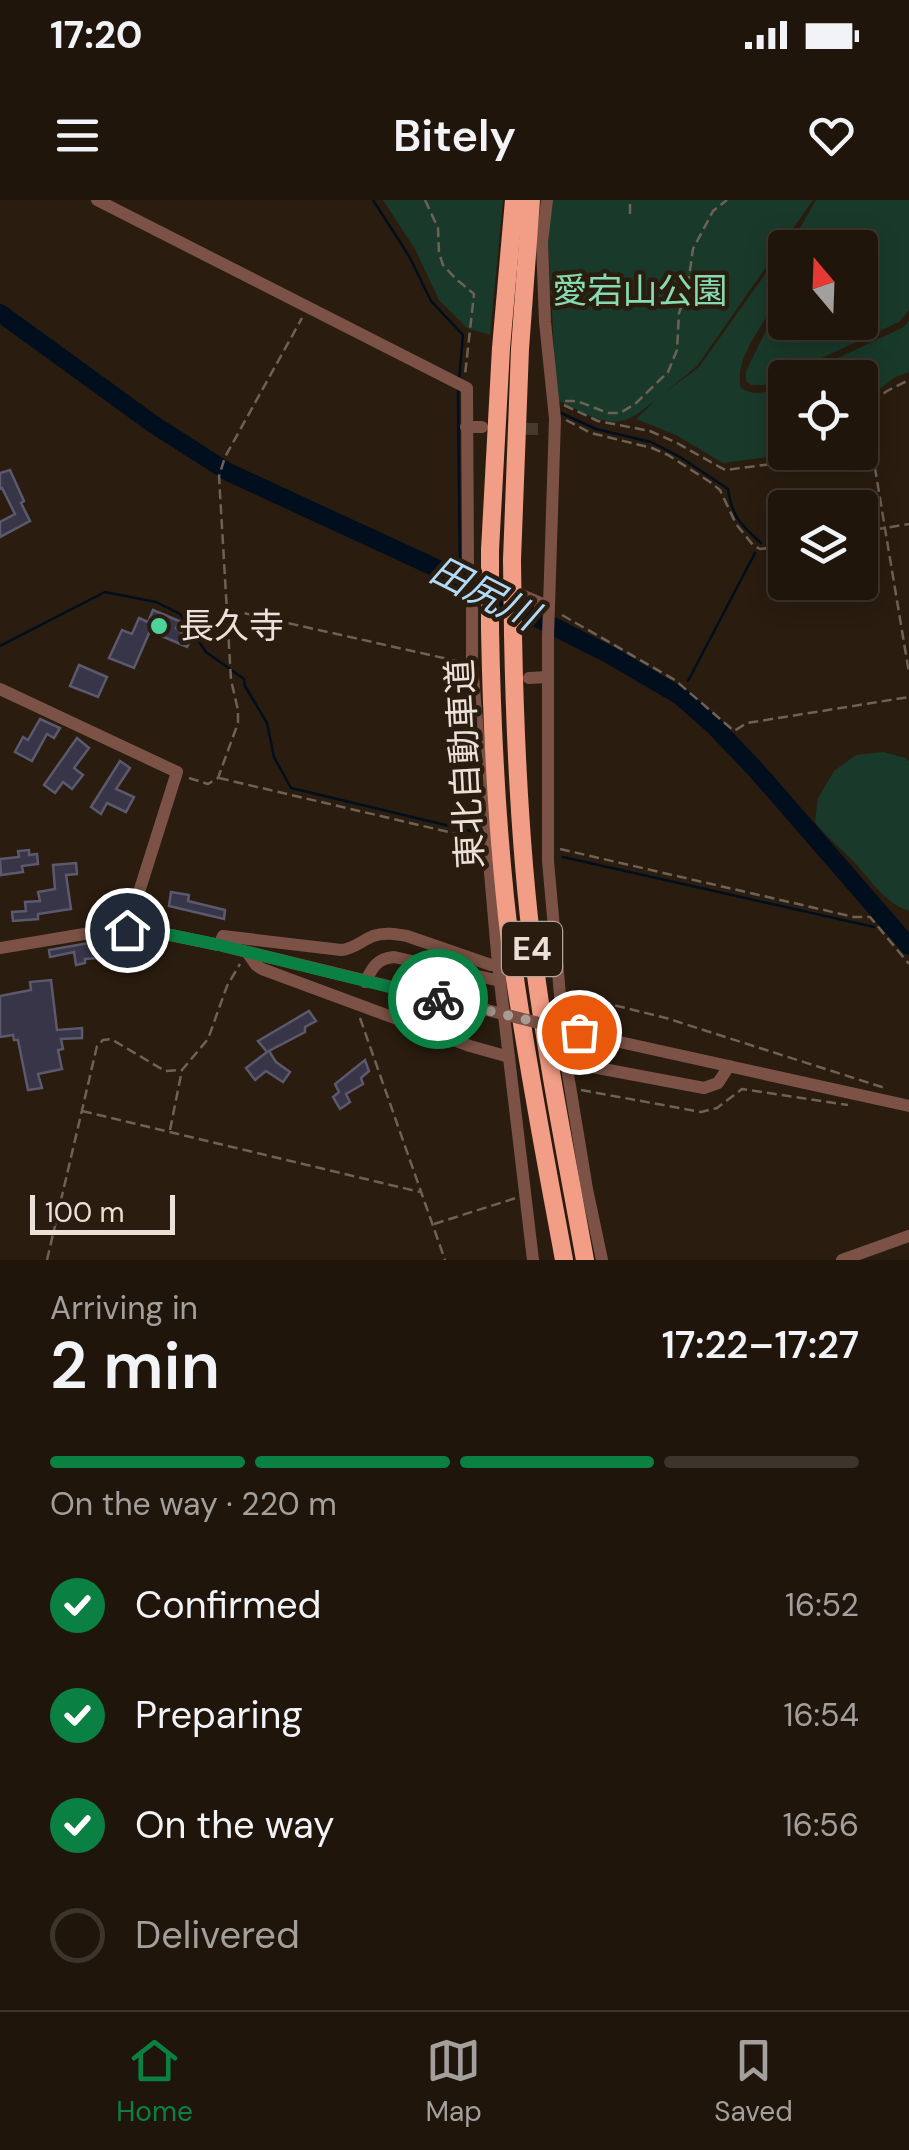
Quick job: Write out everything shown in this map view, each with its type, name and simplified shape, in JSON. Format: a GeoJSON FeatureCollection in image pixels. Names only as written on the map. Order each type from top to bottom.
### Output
{"type":"FeatureCollection","features":[{"type":"Feature","properties":{"kind":"highway","name":"東北自動車道"},"geometry":{"type":"LineString","coordinates":[[514,200],[500,348],[490,550],[496,798],[526,1054],[564,1260]]}},
{"type":"Feature","properties":{"kind":"highway","name":"東北自動車道"},"geometry":{"type":"LineString","coordinates":[[532,200],[520,349],[512,560],[519,800],[532,944],[547,1050],[585,1260]]}},
{"type":"Feature","properties":{"kind":"street"},"geometry":{"type":"LineString","coordinates":[[97,200],[466,388],[468,566],[474,576],[548,609]]}},
{"type":"Feature","properties":{"kind":"street"},"geometry":{"type":"LineString","coordinates":[[547,200],[542,242],[554,425],[548,609],[548,846],[566,1062],[602,1260]]}},
{"type":"Feature","properties":{"kind":"street"},"geometry":{"type":"LineString","coordinates":[[539,429],[554,425]]}},
{"type":"Feature","properties":{"kind":"street"},"geometry":{"type":"LineString","coordinates":[[466,427],[482,428]]}},
{"type":"Feature","properties":{"kind":"street"},"geometry":{"type":"LineString","coordinates":[[472,609],[486,841],[533,1260]]}},
{"type":"Feature","properties":{"kind":"street"},"geometry":{"type":"LineString","coordinates":[[529,678],[548,677]]}},
{"type":"Feature","properties":{"kind":"street"},"geometry":{"type":"LineString","coordinates":[[0,689],[177,772],[127,930]]}},
{"type":"Feature","properties":{"kind":"street"},"geometry":{"type":"LineString","coordinates":[[0,948],[102,931],[156,932],[909,1106]]}},
{"type":"Feature","properties":{"kind":"street"},"geometry":{"type":"LineString","coordinates":[[219,945],[223,936],[341,950],[380,934],[394,934],[498,965]]}},
{"type":"Feature","properties":{"kind":"street"},"geometry":{"type":"LineString","coordinates":[[246,952],[262,968],[470,1046],[509,1056]]}},
{"type":"Feature","properties":{"kind":"street"},"geometry":{"type":"LineString","coordinates":[[365,982],[376,962],[394,956],[500,981]]}},
{"type":"Feature","properties":{"kind":"street"},"geometry":{"type":"LineString","coordinates":[[566,1062],[704,1088],[718,1083],[728,1066]]}},
{"type":"Feature","properties":{"kind":"street"},"geometry":{"type":"LineString","coordinates":[[842,1260],[909,1236]]}},
{"type":"Feature","properties":{"kind":"path"},"geometry":{"type":"LineString","coordinates":[[425,200],[438,228],[439,254],[444,265],[474,294],[463,387]]}},
{"type":"Feature","properties":{"kind":"path"},"geometry":{"type":"LineString","coordinates":[[630,200],[630,214]]}},
{"type":"Feature","properties":{"kind":"path"},"geometry":{"type":"LineString","coordinates":[[553,402],[577,401],[608,413],[620,412],[635,404],[668,372],[677,350],[679,314],[688,291],[692,249],[708,217],[727,200]]}},
{"type":"Feature","properties":{"kind":"path"},"geometry":{"type":"LineString","coordinates":[[177,772],[203,784],[218,778],[238,724],[230,672],[218,476],[308,308]]}},
{"type":"Feature","properties":{"kind":"path"},"geometry":{"type":"LineString","coordinates":[[878,398],[909,380]]}},
{"type":"Feature","properties":{"kind":"path"},"geometry":{"type":"LineString","coordinates":[[553,402],[598,421],[650,431],[725,470],[768,465]]}},
{"type":"Feature","properties":{"kind":"path"},"geometry":{"type":"LineString","coordinates":[[554,425],[565,420],[591,433],[668,455],[720,490],[736,524],[753,545],[768,548]]}},
{"type":"Feature","properties":{"kind":"path"},"geometry":{"type":"LineString","coordinates":[[876,470],[909,674]]}},
{"type":"Feature","properties":{"kind":"path"},"geometry":{"type":"LineString","coordinates":[[878,529],[909,524]]}},
{"type":"Feature","properties":{"kind":"path"},"geometry":{"type":"LineString","coordinates":[[228,609],[477,675]]}},
{"type":"Feature","properties":{"kind":"path"},"geometry":{"type":"LineString","coordinates":[[548,609],[675,680],[734,731],[747,723],[909,697]]}},
{"type":"Feature","properties":{"kind":"path"},"geometry":{"type":"LineString","coordinates":[[218,778],[486,841]]}},
{"type":"Feature","properties":{"kind":"path"},"geometry":{"type":"LineString","coordinates":[[548,846],[854,917],[870,917],[909,964]]}},
{"type":"Feature","properties":{"kind":"path"},"geometry":{"type":"LineString","coordinates":[[170,1132],[182,1070],[208,1039],[227,986],[246,952]]}},
{"type":"Feature","properties":{"kind":"path"},"geometry":{"type":"LineString","coordinates":[[560,996],[666,1018],[891,1091]]}},
{"type":"Feature","properties":{"kind":"path"},"geometry":{"type":"LineString","coordinates":[[354,1002],[445,1260]]}},
{"type":"Feature","properties":{"kind":"path"},"geometry":{"type":"LineString","coordinates":[[47,1260],[97,1046],[102,1040],[112,1040],[165,1071],[182,1070]]}},
{"type":"Feature","properties":{"kind":"path"},"geometry":{"type":"LineString","coordinates":[[570,1090],[701,1112],[716,1108],[742,1090],[855,1106]]}},
{"type":"Feature","properties":{"kind":"path"},"geometry":{"type":"LineString","coordinates":[[82,1110],[420,1192]]}},
{"type":"Feature","properties":{"kind":"path"},"geometry":{"type":"LineString","coordinates":[[432,1224],[527,1198]]}},
{"type":"Feature","properties":{"kind":"green space"},"geometry":{"type":"Polygon","coordinates":[[[383,200],[503,200],[490,335],[467,328],[439,300],[415,249],[383,200]]]}},
{"type":"Feature","properties":{"kind":"green space","name":"愛宕山公園"},"geometry":{"type":"Polygon","coordinates":[[[551,200],[813,200],[792,230],[768,230],[768,264],[697,366],[663,394],[699,367],[768,272],[768,314],[749,346],[740,374],[741,388],[768,391],[768,457],[723,463],[676,435],[636,419],[656,400],[632,417],[610,422],[557,400],[548,243],[551,200]]]}},
{"type":"Feature","properties":{"kind":"green space"},"geometry":{"type":"Polygon","coordinates":[[[816,200],[909,200],[909,310],[899,322],[878,332],[878,230],[799,230],[816,200]]]}},
{"type":"Feature","properties":{"kind":"green space"},"geometry":{"type":"Polygon","coordinates":[[[909,320],[909,372],[878,390],[878,360],[833,360],[878,340],[904,327],[909,320]]]}},
{"type":"Feature","properties":{"kind":"green space"},"geometry":{"type":"Polygon","coordinates":[[[768,326],[768,340],[860,340],[818,360],[768,360],[768,383],[764,385],[751,385],[746,381],[746,371],[768,326]]]}},
{"type":"Feature","properties":{"kind":"green space"},"geometry":{"type":"Polygon","coordinates":[[[883,752],[909,761],[909,911],[883,895],[815,822],[818,798],[834,771],[856,755],[883,752]]]}},
{"type":"Feature","properties":{"kind":"building"},"geometry":{"type":"Polygon","coordinates":[[[10,470],[30,521],[0,537],[0,522],[15,514],[0,489],[0,473],[10,470]]]}},
{"type":"Feature","properties":{"kind":"building"},"geometry":{"type":"Polygon","coordinates":[[[153,610],[179,621],[176,628],[191,640],[187,647],[150,631],[134,668],[109,658],[122,630],[132,634],[139,618],[148,622],[153,610]]]}},
{"type":"Feature","properties":{"kind":"building"},"geometry":{"type":"Polygon","coordinates":[[[79,665],[107,677],[98,697],[70,686],[79,665]]]}},
{"type":"Feature","properties":{"kind":"building"},"geometry":{"type":"Polygon","coordinates":[[[40,719],[60,728],[54,738],[47,734],[32,761],[15,752],[23,737],[28,740],[40,719]]]}},
{"type":"Feature","properties":{"kind":"building"},"geometry":{"type":"Polygon","coordinates":[[[77,738],[89,748],[74,768],[83,775],[72,789],[63,782],[55,793],[44,785],[77,738]]]}},
{"type":"Feature","properties":{"kind":"building"},"geometry":{"type":"Polygon","coordinates":[[[120,761],[130,768],[116,789],[134,797],[126,812],[107,803],[101,814],[91,807],[120,761]]]}},
{"type":"Feature","properties":{"kind":"building"},"geometry":{"type":"Polygon","coordinates":[[[29,850],[29,855],[37,854],[38,864],[22,866],[23,872],[1,875],[0,859],[19,857],[18,851],[29,850]]]}},
{"type":"Feature","properties":{"kind":"building"},"geometry":{"type":"Polygon","coordinates":[[[76,863],[77,874],[66,875],[71,909],[38,914],[38,919],[13,921],[12,912],[26,911],[25,902],[40,901],[38,892],[55,889],[53,865],[76,863]]]}},
{"type":"Feature","properties":{"kind":"building"},"geometry":{"type":"Polygon","coordinates":[[[171,892],[189,895],[188,901],[225,910],[224,919],[169,906],[171,892]]]}},
{"type":"Feature","properties":{"kind":"building"},"geometry":{"type":"Polygon","coordinates":[[[95,942],[97,958],[85,959],[85,963],[76,965],[74,952],[50,957],[49,950],[95,942]]]}},
{"type":"Feature","properties":{"kind":"building"},"geometry":{"type":"Polygon","coordinates":[[[51,980],[57,1030],[82,1028],[82,1038],[61,1039],[63,1049],[58,1050],[62,1069],[38,1074],[42,1088],[28,1090],[18,1040],[13,1035],[0,1037],[0,996],[31,990],[30,982],[51,980]]]}},
{"type":"Feature","properties":{"kind":"building"},"geometry":{"type":"Polygon","coordinates":[[[309,1011],[316,1021],[305,1027],[305,1032],[269,1051],[290,1072],[283,1082],[266,1071],[255,1080],[246,1068],[267,1052],[258,1041],[309,1011]]]}},
{"type":"Feature","properties":{"kind":"building"},"geometry":{"type":"Polygon","coordinates":[[[365,1060],[369,1071],[361,1078],[363,1084],[346,1094],[350,1102],[340,1109],[333,1097],[339,1092],[335,1084],[365,1060]]]}},
{"type":"Feature","properties":{"kind":"waterway"},"geometry":{"type":"LineString","coordinates":[[373,200],[409,256],[431,301],[463,335],[459,380]]}},
{"type":"Feature","properties":{"kind":"waterway","name":"田尻川"},"geometry":{"type":"LineString","coordinates":[[0,313],[153,424],[228,472],[460,579],[610,655],[680,696],[756,770],[909,946]]}},
{"type":"Feature","properties":{"kind":"waterway"},"geometry":{"type":"LineString","coordinates":[[458,391],[460,579]]}},
{"type":"Feature","properties":{"kind":"waterway"},"geometry":{"type":"LineString","coordinates":[[561,413],[596,429],[651,442],[680,457],[728,489],[739,520],[761,543]]}},
{"type":"Feature","properties":{"kind":"waterway"},"geometry":{"type":"LineString","coordinates":[[688,681],[755,553]]}},
{"type":"Feature","properties":{"kind":"waterway"},"geometry":{"type":"LineString","coordinates":[[0,646],[105,592],[156,602],[180,614],[206,652],[244,679],[267,723],[274,757],[291,788],[475,832]]}},
{"type":"Feature","properties":{"kind":"waterway"},"geometry":{"type":"LineString","coordinates":[[563,857],[874,927]]}},
{"type":"Feature","properties":{"kind":"waterway","name":"田尻川"},"geometry":{"type":"LineString","coordinates":[[880,922],[884,918]]}},
{"type":"Feature","properties":{"kind":"tunnel"},"geometry":{"type":"LineString","coordinates":[[490,428],[539,429]]}},
{"type":"Feature","properties":{"kind":"way so far"},"geometry":{"type":"LineString","coordinates":[[438,999],[579,1032]]}},
{"type":"Feature","properties":{"kind":"place","name":"長久寺"},"geometry":{"type":"Point","coordinates":[159,626]}},
{"type":"Feature","properties":{"kind":"route"},"geometry":{"type":"LineString","coordinates":[[127,930],[219,945],[438,999]]}}]}
